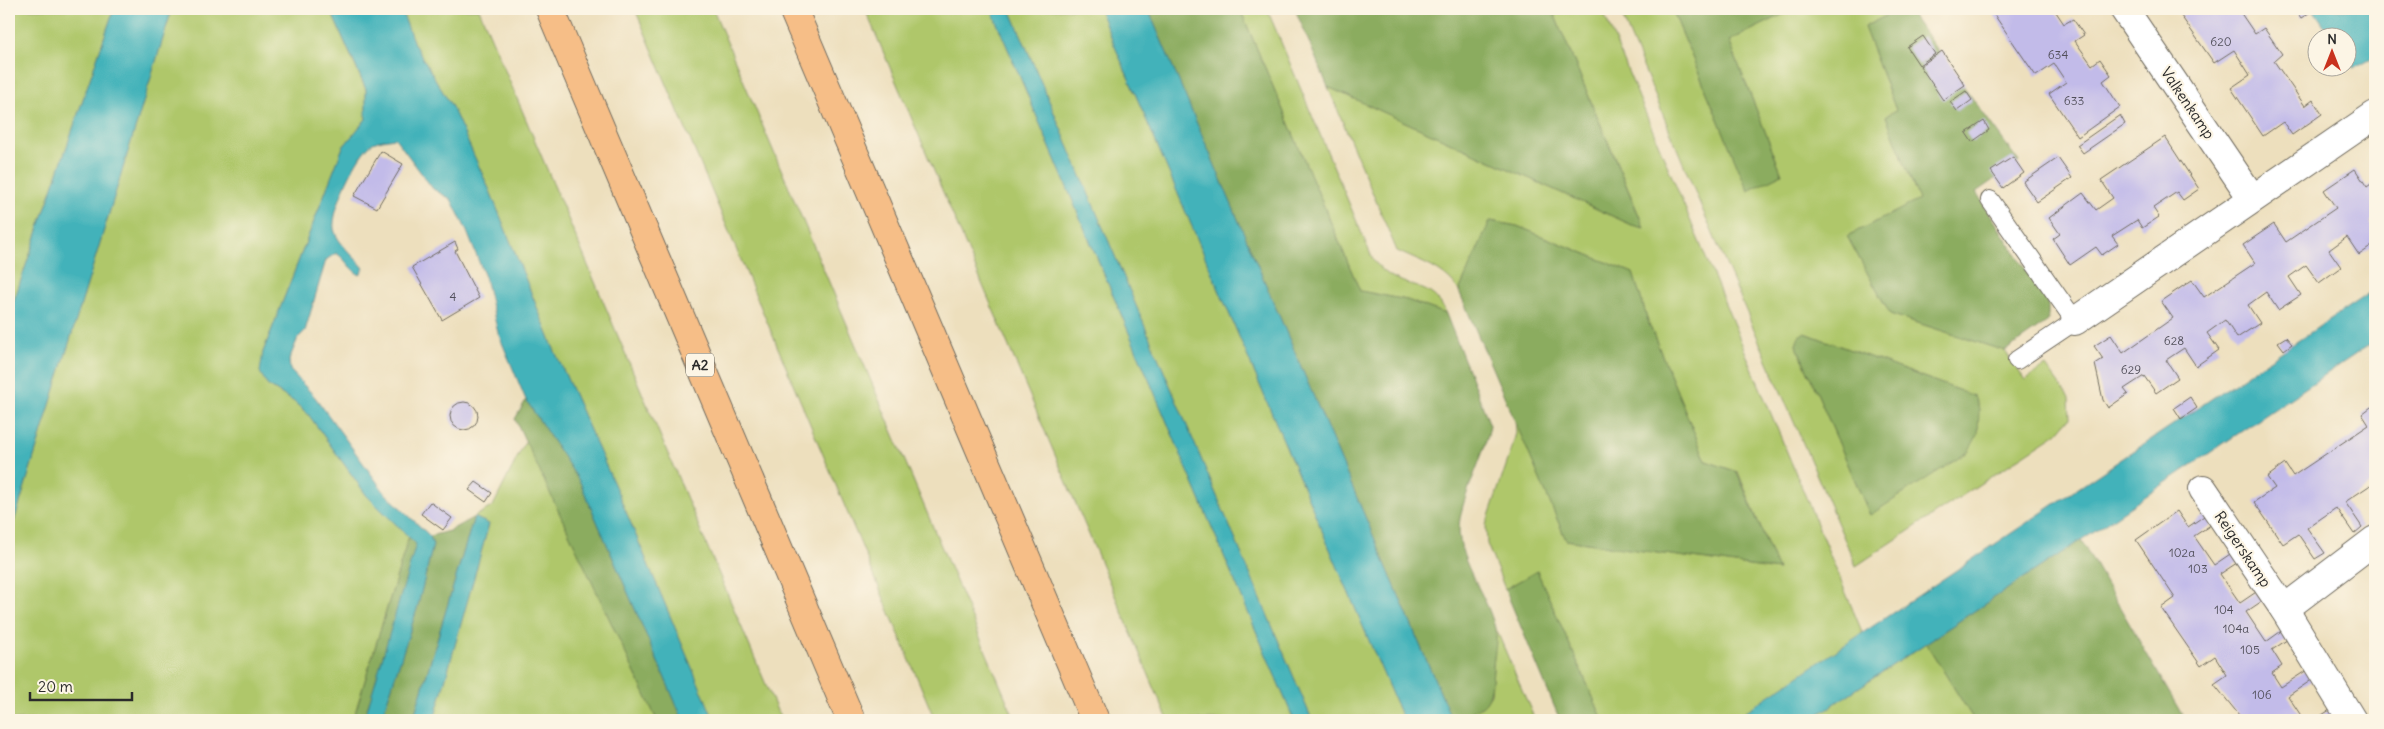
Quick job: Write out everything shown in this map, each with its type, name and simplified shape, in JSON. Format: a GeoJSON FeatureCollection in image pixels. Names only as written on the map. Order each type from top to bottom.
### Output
{"type":"FeatureCollection","features":[{"type":"Feature","properties":{"kind":"highway","name":"A2"},"geometry":{"type":"LineString","coordinates":[[550,9],[851,720]]}},
{"type":"Feature","properties":{"kind":"highway"},"geometry":{"type":"LineString","coordinates":[[793,9],[1095,720]]}},
{"type":"Feature","properties":{"kind":"street","name":"Valkenkamp"},"geometry":{"type":"LineString","coordinates":[[2124,9],[2252,198]]}},
{"type":"Feature","properties":{"kind":"street"},"geometry":{"type":"LineString","coordinates":[[2075,321],[2375,115]]}},
{"type":"Feature","properties":{"kind":"street","name":"Reigerskamp"},"geometry":{"type":"LineString","coordinates":[[2203,489],[2284,609],[2352,720]]}},
{"type":"Feature","properties":{"kind":"street"},"geometry":{"type":"LineString","coordinates":[[2284,609],[2375,540]]}},
{"type":"Feature","properties":{"kind":"lane"},"geometry":{"type":"LineString","coordinates":[[1990,200],[2075,321],[2017,360]]}},
{"type":"Feature","properties":{"kind":"green space"},"geometry":{"type":"Polygon","coordinates":[[[9,9],[114,9],[9,315],[9,9]]]}},
{"type":"Feature","properties":{"kind":"green space"},"geometry":{"type":"Polygon","coordinates":[[[172,9],[330,9],[366,90],[366,119],[343,147],[263,352],[267,385],[293,401],[308,414],[367,496],[409,536],[353,720],[9,720],[9,538],[172,9]]]}},
{"type":"Feature","properties":{"kind":"green space"},"geometry":{"type":"Polygon","coordinates":[[[401,9],[479,9],[781,720],[714,720],[618,493],[553,347],[490,191],[452,107],[414,44],[401,9]]]}},
{"type":"Feature","properties":{"kind":"green space"},"geometry":{"type":"Polygon","coordinates":[[[635,9],[713,9],[1015,720],[935,720],[635,9]]]}},
{"type":"Feature","properties":{"kind":"green space"},"geometry":{"type":"Polygon","coordinates":[[[865,9],[991,9],[1294,720],[1168,720],[865,9]]]}},
{"type":"Feature","properties":{"kind":"green space"},"geometry":{"type":"Polygon","coordinates":[[[1010,9],[1099,9],[1403,720],[1312,720],[1010,9]]]}},
{"type":"Feature","properties":{"kind":"green space"},"geometry":{"type":"Polygon","coordinates":[[[1148,9],[1240,9],[1360,291],[1407,300],[1446,314],[1490,425],[1460,516],[1459,528],[1460,542],[1468,567],[1486,603],[1496,632],[1489,697],[1485,703],[1473,711],[1452,720],[1148,9]]]}},
{"type":"Feature","properties":{"kind":"green space"},"geometry":{"type":"Polygon","coordinates":[[[1240,9],[1267,9],[1373,260],[1391,276],[1431,294],[1442,305],[1446,314],[1407,300],[1360,291],[1240,9]]]}},
{"type":"Feature","properties":{"kind":"green space"},"geometry":{"type":"Polygon","coordinates":[[[1295,9],[1552,9],[1644,228],[1632,225],[1328,87],[1295,9]]]}},
{"type":"Feature","properties":{"kind":"green space"},"geometry":{"type":"Polygon","coordinates":[[[1552,9],[1602,9],[1863,634],[1733,720],[1603,720],[1537,571],[1505,589],[1487,544],[1486,525],[1516,433],[1515,420],[1566,540],[1778,570],[1738,472],[1706,461],[1649,324],[1633,273],[1517,226],[1491,221],[1459,291],[1447,277],[1397,251],[1328,87],[1632,225],[1644,227],[1552,9]]]}},
{"type":"Feature","properties":{"kind":"green space"},"geometry":{"type":"Polygon","coordinates":[[[1619,9],[1672,9],[1748,190],[1782,174],[1729,41],[1794,9],[1899,9],[1864,27],[1896,110],[1886,116],[1920,200],[1847,236],[1890,314],[2005,351],[2025,380],[2046,366],[2069,398],[2070,418],[2057,433],[1856,566],[1706,218],[1619,9]],[[1805,333],[1799,336],[1796,344],[1870,515],[1979,409],[1974,396],[1805,333]]]}},
{"type":"Feature","properties":{"kind":"green space"},"geometry":{"type":"Polygon","coordinates":[[[1672,9],[1794,9],[1729,41],[1782,174],[1748,191],[1672,9]]]}},
{"type":"Feature","properties":{"kind":"green space"},"geometry":{"type":"Polygon","coordinates":[[[1899,9],[1907,9],[2019,162],[1976,192],[2048,304],[2048,321],[2005,351],[1890,314],[1847,236],[1919,200],[1886,116],[1896,110],[1864,27],[1899,9]]]}},
{"type":"Feature","properties":{"kind":"green space"},"geometry":{"type":"Polygon","coordinates":[[[1490,221],[1517,226],[1633,273],[1649,324],[1706,461],[1737,472],[1778,570],[1566,540],[1459,291],[1490,221]]]}},
{"type":"Feature","properties":{"kind":"green space"},"geometry":{"type":"Polygon","coordinates":[[[1805,333],[1974,396],[1979,409],[1978,434],[1968,452],[1870,515],[1796,344],[1799,336],[1805,333]]]}},
{"type":"Feature","properties":{"kind":"green space"},"geometry":{"type":"Polygon","coordinates":[[[526,400],[580,482],[683,720],[657,720],[515,419],[526,400]]]}},
{"type":"Feature","properties":{"kind":"green space"},"geometry":{"type":"Polygon","coordinates":[[[526,440],[657,720],[434,720],[489,524],[474,517],[493,506],[526,440]]]}},
{"type":"Feature","properties":{"kind":"green space"},"geometry":{"type":"Polygon","coordinates":[[[474,517],[413,720],[381,720],[417,609],[433,545],[430,536],[449,531],[474,517]]]}},
{"type":"Feature","properties":{"kind":"green space"},"geometry":{"type":"Polygon","coordinates":[[[409,536],[417,544],[364,720],[353,720],[409,536]]]}},
{"type":"Feature","properties":{"kind":"green space"},"geometry":{"type":"Polygon","coordinates":[[[2081,540],[2185,720],[1974,720],[1926,643],[2081,540]]]}},
{"type":"Feature","properties":{"kind":"green space"},"geometry":{"type":"Polygon","coordinates":[[[1537,571],[1603,720],[1560,720],[1505,589],[1537,571]]]}},
{"type":"Feature","properties":{"kind":"green space"},"geometry":{"type":"Polygon","coordinates":[[[1496,629],[1535,720],[1452,720],[1482,707],[1491,694],[1496,629]]]}},
{"type":"Feature","properties":{"kind":"green space"},"geometry":{"type":"Polygon","coordinates":[[[1926,643],[1974,720],[1810,720],[1926,643]]]}},
{"type":"Feature","properties":{"kind":"water"},"geometry":{"type":"Polygon","coordinates":[[[114,9],[172,9],[9,538],[9,315],[114,9]]]}},
{"type":"Feature","properties":{"kind":"water"},"geometry":{"type":"Polygon","coordinates":[[[330,9],[401,9],[414,44],[452,107],[490,191],[553,347],[618,493],[714,720],[683,720],[580,482],[526,400],[498,333],[485,277],[466,229],[451,199],[433,189],[395,138],[373,143],[360,158],[346,183],[334,221],[334,229],[342,245],[364,268],[360,275],[336,253],[326,260],[305,331],[298,338],[289,360],[290,370],[315,397],[385,493],[430,536],[433,545],[417,609],[381,720],[364,720],[416,544],[367,496],[308,414],[293,401],[267,385],[260,372],[263,352],[343,147],[366,119],[366,89],[330,9]]]}},
{"type":"Feature","properties":{"kind":"water"},"geometry":{"type":"Polygon","coordinates":[[[991,9],[1010,9],[1312,720],[1294,720],[991,9]]]}},
{"type":"Feature","properties":{"kind":"water"},"geometry":{"type":"Polygon","coordinates":[[[1099,9],[1148,9],[1452,720],[1403,720],[1099,9]]]}},
{"type":"Feature","properties":{"kind":"water"},"geometry":{"type":"Polygon","coordinates":[[[2313,9],[2367,9],[2375,21],[2375,56],[2356,66],[2356,28],[2326,28],[2313,9]]]}},
{"type":"Feature","properties":{"kind":"water"},"geometry":{"type":"Polygon","coordinates":[[[2375,289],[2375,341],[2081,540],[1810,720],[1733,720],[2375,289]]]}},
{"type":"Feature","properties":{"kind":"water"},"geometry":{"type":"Polygon","coordinates":[[[474,517],[489,524],[434,720],[413,720],[474,517]]]}},
{"type":"Feature","properties":{"kind":"building"},"geometry":{"type":"Polygon","coordinates":[[[1999,9],[2054,9],[2064,24],[2073,19],[2084,35],[2075,41],[2092,65],[2100,59],[2111,75],[2103,81],[2120,107],[2078,137],[2049,94],[2066,82],[2054,64],[2036,76],[1993,13],[1999,9]]]}},
{"type":"Feature","properties":{"kind":"building"},"geometry":{"type":"Polygon","coordinates":[[[2191,9],[2238,9],[2255,34],[2264,28],[2282,54],[2274,61],[2305,106],[2313,100],[2322,114],[2292,135],[2283,122],[2263,136],[2231,88],[2250,75],[2234,50],[2214,63],[2181,16],[2191,9]]]}},
{"type":"Feature","properties":{"kind":"building"},"geometry":{"type":"Polygon","coordinates":[[[2295,9],[2311,9],[2312,11],[2301,18],[2295,9]]]}},
{"type":"Feature","properties":{"kind":"building"},"geometry":{"type":"Polygon","coordinates":[[[1923,36],[1935,54],[1919,65],[1907,47],[1923,36]]]}},
{"type":"Feature","properties":{"kind":"building"},"geometry":{"type":"Polygon","coordinates":[[[1942,51],[1965,85],[1943,100],[1920,66],[1942,51]]]}},
{"type":"Feature","properties":{"kind":"building"},"geometry":{"type":"Polygon","coordinates":[[[1966,91],[1972,100],[1957,111],[1950,102],[1966,91]]]}},
{"type":"Feature","properties":{"kind":"building"},"geometry":{"type":"Polygon","coordinates":[[[2120,115],[2125,124],[2083,153],[2077,145],[2120,115]]]}},
{"type":"Feature","properties":{"kind":"building"},"geometry":{"type":"Polygon","coordinates":[[[1984,121],[1989,130],[1972,142],[1966,133],[1984,121]]]}},
{"type":"Feature","properties":{"kind":"building"},"geometry":{"type":"Polygon","coordinates":[[[2165,137],[2199,189],[2183,200],[2177,192],[2153,208],[2159,217],[2142,228],[2137,220],[2112,236],[2118,244],[2102,255],[2096,247],[2070,265],[2053,239],[2060,234],[2049,218],[2083,193],[2096,210],[2113,198],[2101,180],[2165,137]]]}},
{"type":"Feature","properties":{"kind":"building"},"geometry":{"type":"Polygon","coordinates":[[[381,151],[403,164],[377,208],[354,196],[381,151]]]}},
{"type":"Feature","properties":{"kind":"building"},"geometry":{"type":"Polygon","coordinates":[[[2013,157],[2024,173],[2003,188],[1991,171],[2013,157]]]}},
{"type":"Feature","properties":{"kind":"building"},"geometry":{"type":"Polygon","coordinates":[[[2058,158],[2072,178],[2037,202],[2023,182],[2058,158]]]}},
{"type":"Feature","properties":{"kind":"building"},"geometry":{"type":"Polygon","coordinates":[[[2355,169],[2367,187],[2375,181],[2375,218],[2370,222],[2375,230],[2375,244],[2359,255],[2347,237],[2329,250],[2341,267],[2319,283],[2306,265],[2289,277],[2301,295],[2278,310],[2266,292],[2248,305],[2260,323],[2237,338],[2225,320],[2207,333],[2219,350],[2196,366],[2184,348],[2166,360],[2178,378],[2156,393],[2144,376],[2124,389],[2128,394],[2108,408],[2103,400],[2095,364],[2103,359],[2094,346],[2111,335],[2123,353],[2173,318],[2161,301],[2192,280],[2204,297],[2255,263],[2243,245],[2274,224],[2286,242],[2336,208],[2324,190],[2355,169]]]}},
{"type":"Feature","properties":{"kind":"building"},"geometry":{"type":"Polygon","coordinates":[[[455,242],[458,249],[455,251],[479,298],[442,320],[412,267],[455,242]]]}},
{"type":"Feature","properties":{"kind":"building"},"geometry":{"type":"Polygon","coordinates":[[[2286,337],[2292,344],[2284,350],[2278,342],[2286,337]]]}},
{"type":"Feature","properties":{"kind":"building"},"geometry":{"type":"Polygon","coordinates":[[[2190,397],[2197,408],[2181,419],[2174,408],[2190,397]]]}},
{"type":"Feature","properties":{"kind":"building"},"geometry":{"type":"Polygon","coordinates":[[[464,402],[474,406],[478,416],[474,426],[464,430],[454,426],[450,416],[454,406],[464,402]]]}},
{"type":"Feature","properties":{"kind":"building"},"geometry":{"type":"Polygon","coordinates":[[[2375,404],[2375,482],[2345,502],[2362,527],[2354,534],[2336,508],[2307,528],[2325,553],[2315,559],[2298,534],[2283,544],[2254,502],[2275,488],[2267,477],[2285,464],[2293,476],[2369,425],[2362,414],[2375,404]]]}},
{"type":"Feature","properties":{"kind":"building"},"geometry":{"type":"Polygon","coordinates":[[[476,482],[492,493],[486,502],[469,490],[476,482]]]}},
{"type":"Feature","properties":{"kind":"building"},"geometry":{"type":"Polygon","coordinates":[[[430,502],[452,518],[443,530],[421,514],[430,502]]]}},
{"type":"Feature","properties":{"kind":"building"},"geometry":{"type":"Polygon","coordinates":[[[2213,510],[2220,519],[2194,536],[2214,565],[2239,548],[2246,557],[2220,574],[2240,603],[2265,586],[2271,595],[2246,612],[2266,642],[2291,624],[2297,633],[2272,650],[2282,666],[2272,673],[2281,687],[2307,670],[2313,679],[2288,696],[2304,720],[2243,720],[2214,684],[2227,675],[2215,656],[2201,666],[2161,608],[2175,598],[2136,540],[2177,511],[2188,527],[2213,510]]]}},
{"type":"Feature","properties":{"kind":"building"},"geometry":{"type":"Polygon","coordinates":[[[2333,708],[2339,717],[2334,720],[2314,720],[2333,708]]]}}]}
